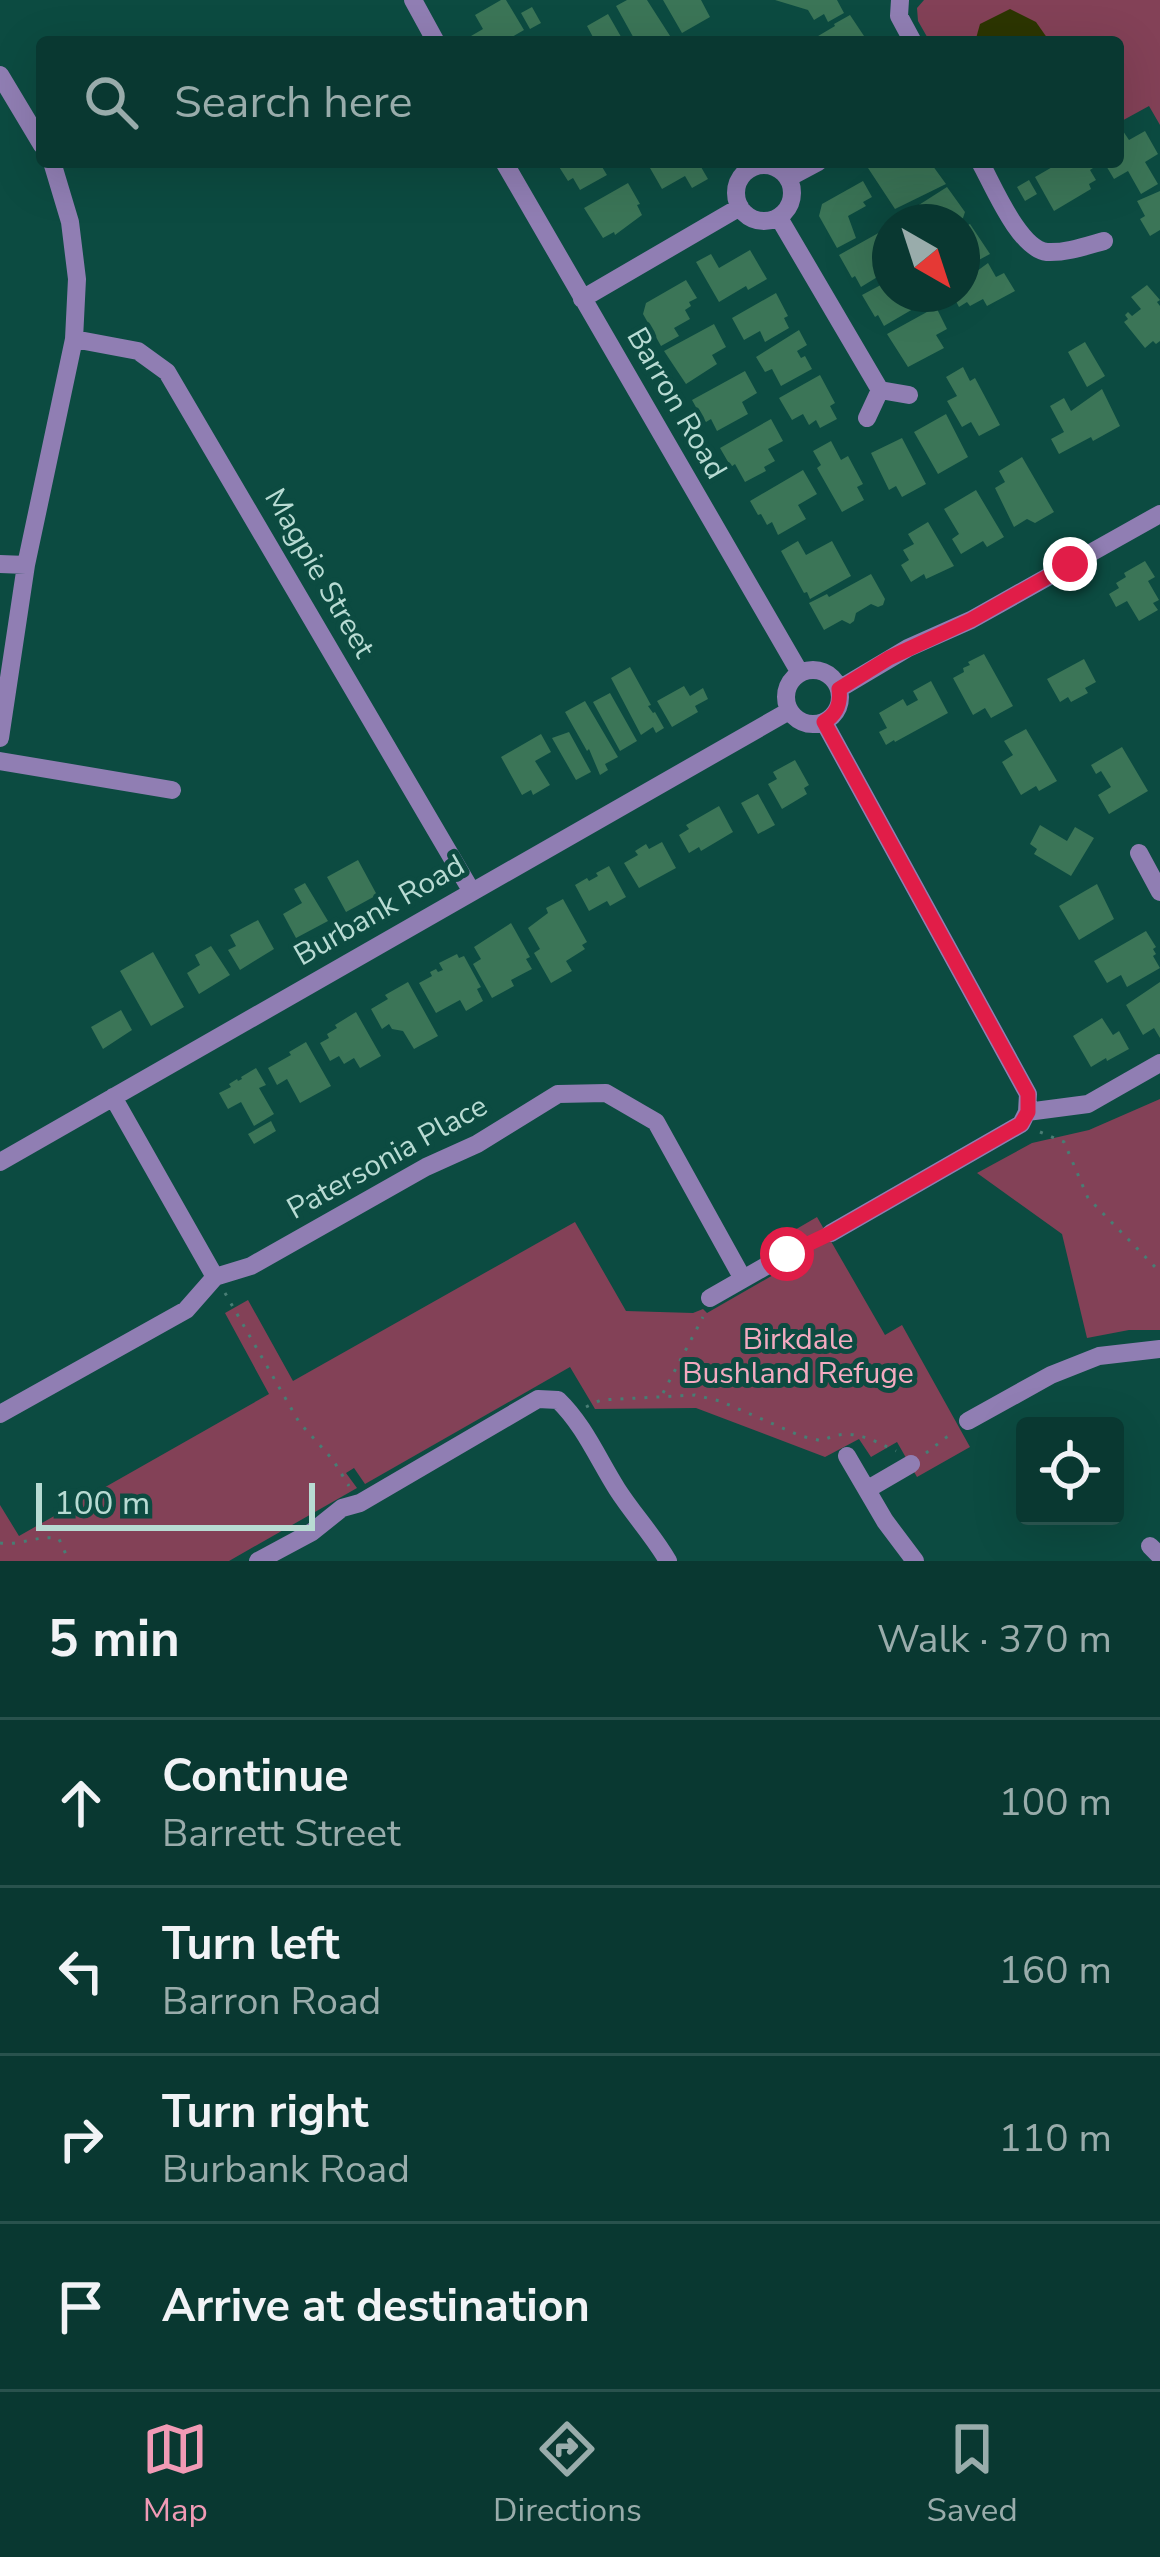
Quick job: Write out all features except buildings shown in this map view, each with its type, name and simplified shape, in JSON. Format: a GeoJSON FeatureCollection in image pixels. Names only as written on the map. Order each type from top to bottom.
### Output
{"type":"FeatureCollection","features":[{"type":"Feature","properties":{"kind":"street"},"geometry":{"type":"LineString","coordinates":[[413,0],[433,36]]}},
{"type":"Feature","properties":{"kind":"street"},"geometry":{"type":"LineString","coordinates":[[900,0],[899,16],[910,36]]}},
{"type":"Feature","properties":{"kind":"street"},"geometry":{"type":"LineString","coordinates":[[0,76],[36,136]]}},
{"type":"Feature","properties":{"kind":"street"},"geometry":{"type":"LineString","coordinates":[[0,738],[26,565],[74,339],[77,279],[70,222],[54,168]]}},
{"type":"Feature","properties":{"kind":"street","name":"Barron Road"},"geometry":{"type":"LineString","coordinates":[[507,168],[800,673]]}},
{"type":"Feature","properties":{"kind":"street"},"geometry":{"type":"LineString","coordinates":[[747,168],[736,190],[740,207],[761,221],[779,218],[792,200],[788,178],[776,168]]}},
{"type":"Feature","properties":{"kind":"street"},"geometry":{"type":"LineString","coordinates":[[788,178],[807,168]]}},
{"type":"Feature","properties":{"kind":"street"},"geometry":{"type":"LineString","coordinates":[[983,168],[1021,234],[1036,249],[1070,250],[1104,241]]}},
{"type":"Feature","properties":{"kind":"street"},"geometry":{"type":"LineString","coordinates":[[582,299],[740,207]]}},
{"type":"Feature","properties":{"kind":"street"},"geometry":{"type":"LineString","coordinates":[[779,218],[880,390]]}},
{"type":"Feature","properties":{"kind":"street","name":"Magpie Street"},"geometry":{"type":"LineString","coordinates":[[74,339],[138,351],[167,372],[472,892]]}},
{"type":"Feature","properties":{"kind":"street"},"geometry":{"type":"LineString","coordinates":[[880,390],[909,394]]}},
{"type":"Feature","properties":{"kind":"street"},"geometry":{"type":"LineString","coordinates":[[868,418],[880,390]]}},
{"type":"Feature","properties":{"kind":"street"},"geometry":{"type":"LineString","coordinates":[[839,689],[1160,514]]}},
{"type":"Feature","properties":{"kind":"street"},"geometry":{"type":"LineString","coordinates":[[0,564],[26,565]]}},
{"type":"Feature","properties":{"kind":"street"},"geometry":{"type":"LineString","coordinates":[[823,672],[839,689],[836,712],[824,722],[800,722],[789,711],[788,685],[800,673],[823,672]]}},
{"type":"Feature","properties":{"kind":"street","name":"Burbank Road"},"geometry":{"type":"LineString","coordinates":[[0,1162],[789,711]]}},
{"type":"Feature","properties":{"kind":"street"},"geometry":{"type":"LineString","coordinates":[[824,722],[1028,1094],[1024,1118]]}},
{"type":"Feature","properties":{"kind":"street"},"geometry":{"type":"LineString","coordinates":[[0,761],[172,790]]}},
{"type":"Feature","properties":{"kind":"street"},"geometry":{"type":"LineString","coordinates":[[1138,854],[1160,892]]}},
{"type":"Feature","properties":{"kind":"street"},"geometry":{"type":"LineString","coordinates":[[831,1233],[1024,1118],[1088,1104],[1160,1064]]}},
{"type":"Feature","properties":{"kind":"street","name":"Patersonia Place"},"geometry":{"type":"LineString","coordinates":[[0,1414],[187,1310],[215,1277],[251,1266],[426,1167],[477,1144],[558,1094],[606,1094],[656,1122],[743,1279]]}},
{"type":"Feature","properties":{"kind":"street"},"geometry":{"type":"LineString","coordinates":[[113,1097],[215,1277]]}},
{"type":"Feature","properties":{"kind":"street"},"geometry":{"type":"LineString","coordinates":[[710,1298],[787,1254]]}},
{"type":"Feature","properties":{"kind":"street"},"geometry":{"type":"LineString","coordinates":[[968,1421],[1051,1375],[1099,1356],[1160,1349]]}},
{"type":"Feature","properties":{"kind":"street"},"geometry":{"type":"LineString","coordinates":[[259,1561],[312,1532],[342,1508],[360,1503],[538,1399],[558,1400],[572,1414],[668,1561]]}},
{"type":"Feature","properties":{"kind":"street"},"geometry":{"type":"LineString","coordinates":[[847,1456],[915,1561]]}},
{"type":"Feature","properties":{"kind":"street"},"geometry":{"type":"LineString","coordinates":[[868,1489],[910,1464]]}},
{"type":"Feature","properties":{"kind":"path"},"geometry":{"type":"LineString","coordinates":[[1024,1118],[1064,1142],[1088,1198],[1160,1272]]}},
{"type":"Feature","properties":{"kind":"path"},"geometry":{"type":"LineString","coordinates":[[215,1277],[299,1422],[333,1460],[360,1503]]}},
{"type":"Feature","properties":{"kind":"path"},"geometry":{"type":"LineString","coordinates":[[662,1395],[699,1330],[710,1298]]}},
{"type":"Feature","properties":{"kind":"path"},"geometry":{"type":"LineString","coordinates":[[572,1414],[601,1400],[695,1395],[823,1442],[836,1433],[862,1434],[910,1464],[968,1421]]}},
{"type":"Feature","properties":{"kind":"path"},"geometry":{"type":"LineString","coordinates":[[0,1543],[12,1545],[47,1536],[59,1539],[69,1561]]}},
{"type":"Feature","properties":{"kind":"green space"},"geometry":{"type":"Polygon","coordinates":[[[924,0],[1160,0],[1160,125],[1149,106],[1124,120],[1124,36],[927,36],[917,8],[924,0]]]}},
{"type":"Feature","properties":{"kind":"green space"},"geometry":{"type":"Polygon","coordinates":[[[1160,1099],[1160,1330],[1087,1338],[1062,1234],[977,1173],[1032,1143],[1089,1130],[1160,1099]]]}},
{"type":"Feature","properties":{"kind":"green space","name":"Birkdale Bushland Refuge"},"geometry":{"type":"Polygon","coordinates":[[[817,1217],[885,1335],[902,1325],[970,1447],[917,1477],[897,1442],[871,1457],[859,1439],[825,1457],[696,1408],[595,1409],[570,1367],[365,1484],[354,1468],[346,1473],[357,1488],[229,1561],[0,1561],[0,1505],[19,1536],[269,1394],[225,1313],[248,1300],[293,1381],[575,1222],[626,1311],[693,1313],[703,1309],[707,1313],[794,1263],[781,1238],[817,1217]]]}},
{"type":"Feature","properties":{"kind":"shaded area"},"geometry":{"type":"Polygon","coordinates":[[[1010,9],[1036,22],[1046,36],[977,36],[980,24],[1010,9]]]}},
{"type":"Feature","properties":{"kind":"route"},"geometry":{"type":"LineString","coordinates":[[787,1254],[1021,1124],[1028,1112],[1028,1094],[824,722],[836,712],[839,689],[1070,564]]}}]}
